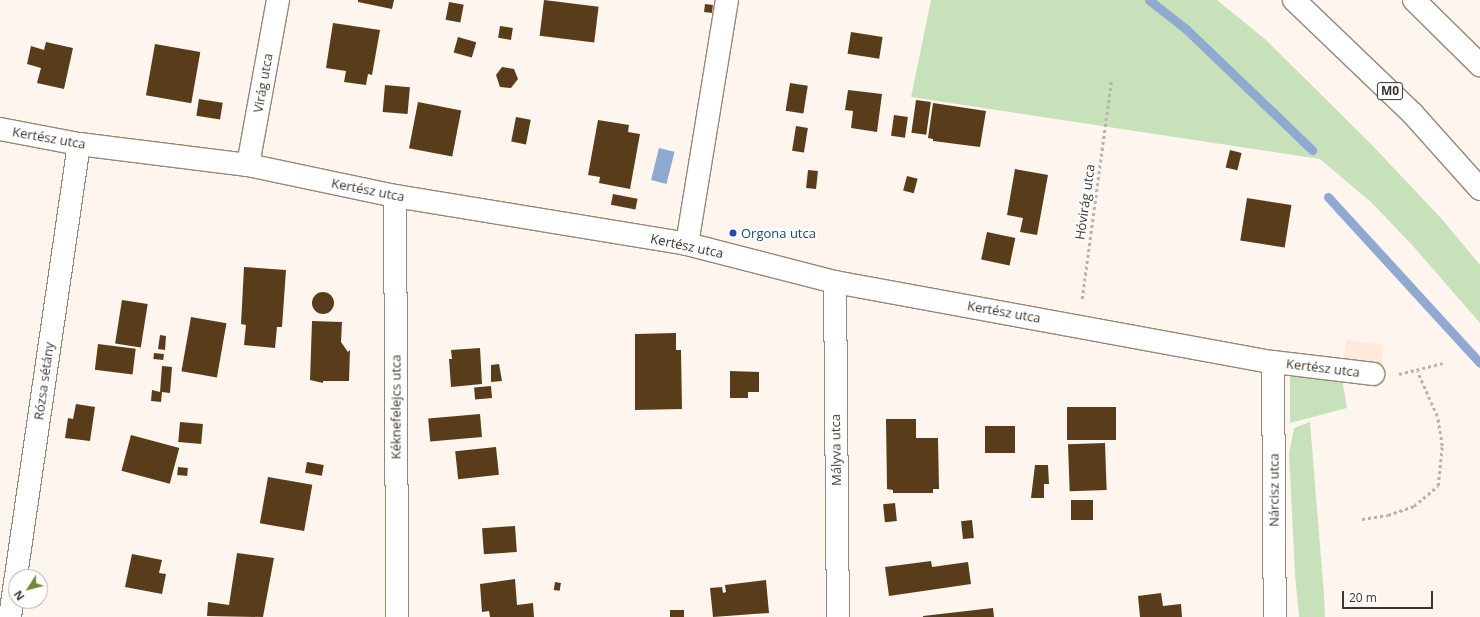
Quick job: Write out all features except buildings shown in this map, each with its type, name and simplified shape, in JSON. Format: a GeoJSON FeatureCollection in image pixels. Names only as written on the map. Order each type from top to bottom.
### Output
{"type":"FeatureCollection","features":[{"type":"Feature","properties":{"kind":"main road","name":"Virág utca"},"geometry":{"type":"LineString","coordinates":[[248,165],[278,0]]}},
{"type":"Feature","properties":{"kind":"main road"},"geometry":{"type":"LineString","coordinates":[[687,244],[727,0]]}},
{"type":"Feature","properties":{"kind":"main road","name":"M0"},"geometry":{"type":"LineString","coordinates":[[1294,0],[1412,113],[1480,189]]}},
{"type":"Feature","properties":{"kind":"main road"},"geometry":{"type":"LineString","coordinates":[[1414,0],[1480,65]]}},
{"type":"Feature","properties":{"kind":"main road","name":"Kertész utca"},"geometry":{"type":"LineString","coordinates":[[0,130],[79,144],[248,165],[395,196],[687,244],[835,282],[1273,362],[1372,374]]}},
{"type":"Feature","properties":{"kind":"main road","name":"Rózsa sétány"},"geometry":{"type":"LineString","coordinates":[[10,617],[79,144]]}},
{"type":"Feature","properties":{"kind":"main road","name":"Kéknefelejcs utca"},"geometry":{"type":"LineString","coordinates":[[395,196],[397,617]]}},
{"type":"Feature","properties":{"kind":"main road","name":"Mályva utca"},"geometry":{"type":"LineString","coordinates":[[835,282],[838,617]]}},
{"type":"Feature","properties":{"kind":"main road","name":"Nárcisz utca"},"geometry":{"type":"LineString","coordinates":[[1273,362],[1275,617]]}},
{"type":"Feature","properties":{"kind":"path","name":"Hóvirág utca"},"geometry":{"type":"LineString","coordinates":[[1078,326],[1111,81]]}},
{"type":"Feature","properties":{"kind":"path"},"geometry":{"type":"LineString","coordinates":[[1372,374],[1406,374],[1443,363]]}},
{"type":"Feature","properties":{"kind":"path"},"geometry":{"type":"LineString","coordinates":[[1362,519],[1388,515],[1414,506],[1438,486],[1442,446],[1437,416],[1417,370]]}},
{"type":"Feature","properties":{"kind":"shaded area"},"geometry":{"type":"Polygon","coordinates":[[[1346,340],[1384,345],[1381,364],[1344,360],[1346,340]]]}},
{"type":"Feature","properties":{"kind":"green space"},"geometry":{"type":"Polygon","coordinates":[[[931,0],[1217,0],[1266,40],[1370,143],[1441,218],[1480,265],[1480,323],[1412,245],[1372,203],[1320,159],[911,97],[931,0]]]}},
{"type":"Feature","properties":{"kind":"green space"},"geometry":{"type":"Polygon","coordinates":[[[1307,365],[1341,373],[1347,408],[1290,423],[1290,377],[1307,365]]]}},
{"type":"Feature","properties":{"kind":"green space"},"geometry":{"type":"Polygon","coordinates":[[[1310,422],[1325,617],[1299,617],[1295,574],[1289,454],[1294,428],[1310,422]]]}},
{"type":"Feature","properties":{"kind":"water"},"geometry":{"type":"Polygon","coordinates":[[[659,148],[675,152],[667,184],[651,180],[659,148]]]}},
{"type":"Feature","properties":{"kind":"waterway"},"geometry":{"type":"LineString","coordinates":[[1149,0],[1186,29],[1312,150]]}},
{"type":"Feature","properties":{"kind":"waterway"},"geometry":{"type":"LineString","coordinates":[[1328,197],[1480,363]]}},
{"type":"Feature","properties":{"kind":"place","name":"Orgona utca"},"geometry":{"type":"Point","coordinates":[733,233]}}]}
